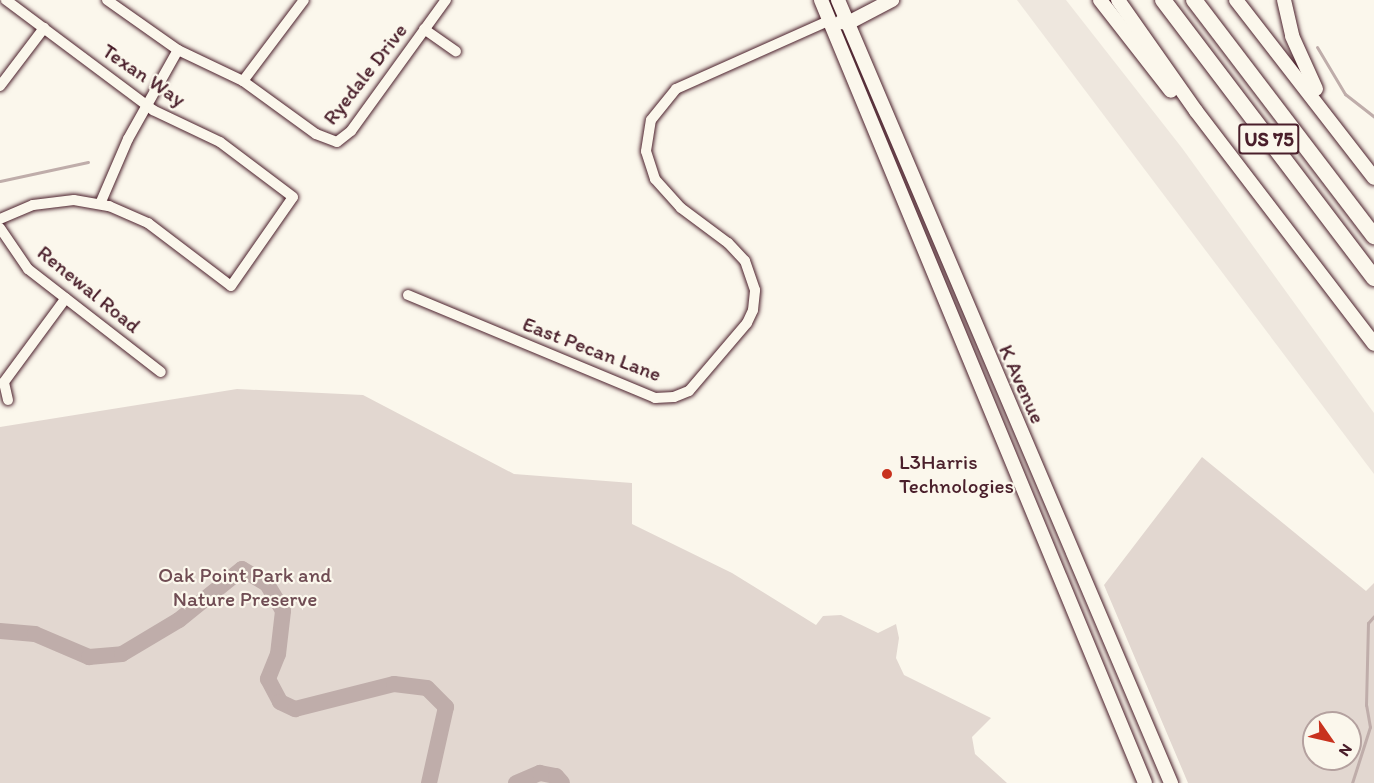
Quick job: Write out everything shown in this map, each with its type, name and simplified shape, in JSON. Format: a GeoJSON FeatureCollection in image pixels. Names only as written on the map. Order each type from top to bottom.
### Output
{"type":"FeatureCollection","features":[{"type":"Feature","properties":{"kind":"highway","name":"US 75"},"geometry":{"type":"LineString","coordinates":[[1163,0],[1374,278]]}},
{"type":"Feature","properties":{"kind":"highway","name":"US 75"},"geometry":{"type":"LineString","coordinates":[[1194,0],[1374,236]]}},
{"type":"Feature","properties":{"kind":"main road","name":"K Avenue"},"geometry":{"type":"LineString","coordinates":[[821,0],[1145,783]]}},
{"type":"Feature","properties":{"kind":"main road"},"geometry":{"type":"LineString","coordinates":[[840,1],[830,20],[848,23],[892,0]]}},
{"type":"Feature","properties":{"kind":"main road"},"geometry":{"type":"LineString","coordinates":[[1100,0],[1164,83],[1232,160]]}},
{"type":"Feature","properties":{"kind":"main road"},"geometry":{"type":"LineString","coordinates":[[1118,0],[1232,160],[1374,344]]}},
{"type":"Feature","properties":{"kind":"main road"},"geometry":{"type":"LineString","coordinates":[[1236,0],[1329,116],[1374,178]]}},
{"type":"Feature","properties":{"kind":"main road"},"geometry":{"type":"LineString","coordinates":[[1284,0],[1298,52],[1329,116]]}},
{"type":"Feature","properties":{"kind":"main road","name":"K Avenue"},"geometry":{"type":"LineString","coordinates":[[840,1],[981,343],[1114,646],[1171,783]]}},
{"type":"Feature","properties":{"kind":"main road"},"geometry":{"type":"LineString","coordinates":[[967,350],[981,343]]}},
{"type":"Feature","properties":{"kind":"main road"},"geometry":{"type":"LineString","coordinates":[[1023,489],[1041,481]]}},
{"type":"Feature","properties":{"kind":"main road"},"geometry":{"type":"LineString","coordinates":[[1091,655],[1114,646]]}},
{"type":"Feature","properties":{"kind":"street","name":"Texan Way"},"geometry":{"type":"LineString","coordinates":[[6,0],[147,105],[220,142],[293,196],[231,286],[148,223],[100,204]]}},
{"type":"Feature","properties":{"kind":"street"},"geometry":{"type":"LineString","coordinates":[[107,0],[178,50],[243,81],[304,0]]}},
{"type":"Feature","properties":{"kind":"street","name":"Ryedale Drive"},"geometry":{"type":"LineString","coordinates":[[243,81],[316,134],[337,142],[351,131],[446,0]]}},
{"type":"Feature","properties":{"kind":"street","name":"East Pecan Lane"},"geometry":{"type":"LineString","coordinates":[[408,295],[655,398],[674,397],[689,391],[747,322],[753,310],[755,290],[745,261],[728,243],[681,208],[655,179],[646,152],[651,120],[676,89],[830,20]]}},
{"type":"Feature","properties":{"kind":"street"},"geometry":{"type":"LineString","coordinates":[[0,86],[44,28]]}},
{"type":"Feature","properties":{"kind":"street"},"geometry":{"type":"LineString","coordinates":[[424,29],[456,51]]}},
{"type":"Feature","properties":{"kind":"street"},"geometry":{"type":"LineString","coordinates":[[0,219],[33,205],[74,200],[100,204],[147,105],[178,50]]}},
{"type":"Feature","properties":{"kind":"street","name":"Renewal Road"},"geometry":{"type":"LineString","coordinates":[[0,228],[28,268],[161,372]]}},
{"type":"Feature","properties":{"kind":"street"},"geometry":{"type":"LineString","coordinates":[[8,400],[4,382],[66,298]]}},
{"type":"Feature","properties":{"kind":"shaded area"},"geometry":{"type":"Polygon","coordinates":[[[1017,0],[1066,0],[1182,148],[1374,413],[1374,474],[1017,0]]]}},
{"type":"Feature","properties":{"kind":"green space","name":"Oak Point Park and Nature Preserve"},"geometry":{"type":"Polygon","coordinates":[[[237,389],[363,395],[514,474],[632,483],[632,524],[732,573],[816,625],[823,616],[841,615],[878,633],[896,624],[899,638],[896,658],[904,675],[991,718],[972,737],[975,754],[1007,783],[0,783],[0,427],[237,389]]]}},
{"type":"Feature","properties":{"kind":"green space"},"geometry":{"type":"Polygon","coordinates":[[[1202,457],[1366,591],[1374,583],[1374,783],[1188,783],[1104,585],[1202,457]]]}},
{"type":"Feature","properties":{"kind":"waterway"},"geometry":{"type":"LineString","coordinates":[[1317,47],[1345,94],[1374,117]]}},
{"type":"Feature","properties":{"kind":"waterway"},"geometry":{"type":"LineString","coordinates":[[0,181],[88,162]]}},
{"type":"Feature","properties":{"kind":"waterway"},"geometry":{"type":"LineString","coordinates":[[0,631],[35,634],[89,657],[122,654],[179,620],[242,569],[267,584],[283,611],[278,654],[268,679],[280,702],[295,709],[394,684],[427,688],[446,707],[429,783]]}},
{"type":"Feature","properties":{"kind":"waterway"},"geometry":{"type":"LineString","coordinates":[[1352,783],[1370,727],[1366,705],[1368,623],[1374,616]]}},
{"type":"Feature","properties":{"kind":"waterway"},"geometry":{"type":"LineString","coordinates":[[516,783],[540,773],[556,776],[562,783]]}},
{"type":"Feature","properties":{"kind":"place","name":"L3Harris Technologies"},"geometry":{"type":"Point","coordinates":[887,474]}}]}
